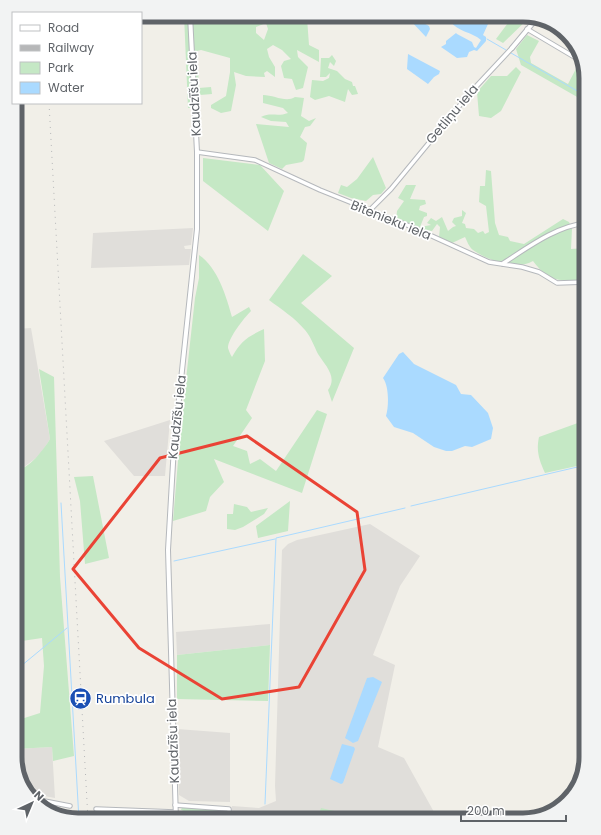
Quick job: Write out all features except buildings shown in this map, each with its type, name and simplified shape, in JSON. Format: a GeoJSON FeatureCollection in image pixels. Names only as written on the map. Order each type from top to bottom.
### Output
{"type":"FeatureCollection","features":[{"type":"Feature","properties":{"kind":"street","name":"Kaudzīšu iela"},"geometry":{"type":"LineString","coordinates":[[176,813],[168,527],[174,446],[197,229],[197,152],[190,22]]}},
{"type":"Feature","properties":{"kind":"street","name":"Getliņu iela"},"geometry":{"type":"LineString","coordinates":[[369,211],[391,189],[470,93],[512,48],[532,23]]}},
{"type":"Feature","properties":{"kind":"street"},"geometry":{"type":"LineString","coordinates":[[527,29],[575,58]]}},
{"type":"Feature","properties":{"kind":"street","name":"Bitenieku iela"},"geometry":{"type":"LineString","coordinates":[[197,152],[255,160],[369,211],[412,227],[489,262],[539,272],[557,283],[579,282]]}},
{"type":"Feature","properties":{"kind":"street"},"geometry":{"type":"LineString","coordinates":[[502,264],[554,233],[574,224],[579,224]]}},
{"type":"Feature","properties":{"kind":"street"},"geometry":{"type":"LineString","coordinates":[[52,802],[70,806]]}},
{"type":"Feature","properties":{"kind":"street"},"geometry":{"type":"LineString","coordinates":[[175,805],[229,809],[229,813]]}},
{"type":"Feature","properties":{"kind":"street"},"geometry":{"type":"LineString","coordinates":[[96,809],[176,813]]}},
{"type":"Feature","properties":{"kind":"highlighted area"},"geometry":{"type":"Polygon","coordinates":[[[247,436],[357,512],[365,570],[299,687],[222,699],[139,648],[73,569],[160,458],[247,436]]]}},
{"type":"Feature","properties":{"kind":"shaded area"},"geometry":{"type":"Polygon","coordinates":[[[193,228],[191,245],[184,246],[185,249],[191,249],[189,265],[91,268],[93,233],[193,228]]]}},
{"type":"Feature","properties":{"kind":"shaded area"},"geometry":{"type":"Polygon","coordinates":[[[31,328],[50,439],[40,455],[22,468],[22,329],[31,328]]]}},
{"type":"Feature","properties":{"kind":"shaded area"},"geometry":{"type":"Polygon","coordinates":[[[170,420],[165,476],[134,476],[104,441],[170,420]]]}},
{"type":"Feature","properties":{"kind":"shaded area"},"geometry":{"type":"Polygon","coordinates":[[[370,524],[420,556],[400,586],[373,655],[395,665],[378,747],[404,758],[434,812],[432,813],[232,813],[232,806],[259,808],[276,801],[275,786],[282,550],[288,544],[297,540],[370,524]]]}},
{"type":"Feature","properties":{"kind":"shaded area"},"geometry":{"type":"Polygon","coordinates":[[[270,624],[270,645],[177,655],[176,632],[270,624]]]}},
{"type":"Feature","properties":{"kind":"shaded area"},"geometry":{"type":"Polygon","coordinates":[[[177,729],[230,733],[230,802],[189,801],[179,795],[177,729]]]}},
{"type":"Feature","properties":{"kind":"shaded area"},"geometry":{"type":"Polygon","coordinates":[[[52,747],[55,798],[52,797],[52,783],[28,783],[22,765],[22,749],[52,747]]]}},
{"type":"Feature","properties":{"kind":"green space"},"geometry":{"type":"Polygon","coordinates":[[[184,22],[189,22],[189,24],[193,22],[307,22],[309,45],[319,50],[319,62],[297,50],[298,57],[308,67],[303,88],[296,90],[292,79],[284,78],[281,66],[284,61],[291,59],[282,50],[273,45],[267,49],[269,57],[275,67],[275,77],[267,71],[264,73],[265,77],[246,76],[234,72],[236,85],[231,111],[221,113],[211,108],[211,105],[226,96],[230,72],[230,58],[201,50],[197,51],[199,88],[211,87],[212,94],[200,95],[199,106],[188,108],[184,22]],[[266,23],[256,27],[256,33],[264,40],[268,29],[266,23]]]}},
{"type":"Feature","properties":{"kind":"green space"},"geometry":{"type":"Polygon","coordinates":[[[509,22],[525,22],[503,43],[496,39],[509,22]]]}},
{"type":"Feature","properties":{"kind":"green space"},"geometry":{"type":"Polygon","coordinates":[[[527,35],[539,41],[530,57],[531,63],[568,84],[578,65],[579,98],[521,65],[516,49],[527,35]]]}},
{"type":"Feature","properties":{"kind":"green space"},"geometry":{"type":"Polygon","coordinates":[[[332,55],[336,61],[334,66],[330,62],[328,68],[337,71],[345,79],[352,82],[358,94],[352,95],[348,89],[345,102],[329,96],[315,100],[310,97],[312,80],[323,81],[329,78],[330,73],[326,77],[320,77],[321,58],[329,58],[332,55]]]}},
{"type":"Feature","properties":{"kind":"green space"},"geometry":{"type":"Polygon","coordinates":[[[516,67],[521,72],[501,111],[491,118],[479,116],[477,92],[491,76],[507,76],[516,67]]]}},
{"type":"Feature","properties":{"kind":"green space"},"geometry":{"type":"Polygon","coordinates":[[[263,95],[284,99],[291,99],[295,97],[304,98],[301,116],[309,121],[316,118],[310,126],[305,127],[300,137],[307,143],[304,160],[302,162],[286,165],[282,169],[269,163],[256,124],[289,127],[286,122],[271,121],[261,117],[288,113],[283,108],[263,103],[263,95]]]}},
{"type":"Feature","properties":{"kind":"green space"},"geometry":{"type":"Polygon","coordinates":[[[373,157],[386,188],[381,194],[373,195],[366,201],[351,198],[338,193],[341,185],[347,187],[357,179],[373,157]]]}},
{"type":"Feature","properties":{"kind":"green space"},"geometry":{"type":"Polygon","coordinates":[[[203,158],[260,165],[284,191],[268,231],[203,181],[203,158]]]}},
{"type":"Feature","properties":{"kind":"green space"},"geometry":{"type":"Polygon","coordinates":[[[486,170],[491,171],[495,223],[499,235],[508,237],[510,241],[524,244],[563,219],[569,222],[572,229],[571,249],[579,248],[579,280],[560,280],[549,277],[533,261],[526,264],[511,265],[494,261],[473,250],[469,246],[465,237],[452,243],[439,237],[440,227],[437,224],[432,231],[417,229],[396,220],[397,211],[404,201],[398,198],[406,185],[416,185],[410,199],[425,200],[426,204],[420,206],[419,210],[427,213],[427,216],[424,217],[420,227],[431,225],[427,223],[431,218],[436,221],[442,217],[448,231],[456,226],[452,222],[454,218],[462,216],[462,210],[466,213],[462,223],[465,224],[466,228],[474,229],[478,233],[483,231],[485,234],[489,232],[486,206],[479,202],[480,186],[485,186],[486,170]]]}},
{"type":"Feature","properties":{"kind":"green space"},"geometry":{"type":"Polygon","coordinates":[[[303,254],[332,276],[301,303],[354,348],[332,402],[328,390],[331,385],[331,376],[309,336],[297,322],[269,300],[303,254]]]}},
{"type":"Feature","properties":{"kind":"green space"},"geometry":{"type":"Polygon","coordinates":[[[199,255],[206,261],[216,275],[224,292],[232,317],[249,307],[251,311],[233,334],[228,348],[232,357],[238,347],[245,340],[264,329],[265,361],[246,410],[252,418],[233,446],[247,451],[250,464],[260,459],[276,471],[317,410],[327,414],[302,493],[214,459],[224,482],[210,497],[206,511],[173,521],[181,425],[195,298],[199,278],[199,255]]]}},
{"type":"Feature","properties":{"kind":"green space"},"geometry":{"type":"Polygon","coordinates":[[[39,369],[54,377],[60,577],[74,756],[53,761],[52,747],[22,749],[22,719],[40,713],[44,666],[42,638],[22,641],[22,468],[40,453],[50,439],[39,369]]]}},
{"type":"Feature","properties":{"kind":"green space"},"geometry":{"type":"Polygon","coordinates":[[[579,423],[579,466],[545,473],[539,455],[539,437],[579,423]]]}},
{"type":"Feature","properties":{"kind":"green space"},"geometry":{"type":"Polygon","coordinates":[[[93,476],[109,558],[85,564],[80,501],[74,477],[93,476]]]}},
{"type":"Feature","properties":{"kind":"green space"},"geometry":{"type":"Polygon","coordinates":[[[290,501],[288,531],[258,538],[256,526],[290,501]]]}},
{"type":"Feature","properties":{"kind":"green space"},"geometry":{"type":"Polygon","coordinates":[[[234,504],[247,507],[251,512],[268,508],[264,514],[243,527],[235,530],[227,529],[227,514],[233,514],[234,504]]]}},
{"type":"Feature","properties":{"kind":"green space"},"geometry":{"type":"Polygon","coordinates":[[[270,645],[268,701],[177,699],[177,655],[270,645]]]}},
{"type":"Feature","properties":{"kind":"green space"},"geometry":{"type":"Polygon","coordinates":[[[182,807],[225,810],[226,813],[189,813],[181,810],[182,807]]]}},
{"type":"Feature","properties":{"kind":"green space"},"geometry":{"type":"Polygon","coordinates":[[[321,808],[334,811],[334,813],[322,813],[320,811],[321,808]]]}},
{"type":"Feature","properties":{"kind":"green space"},"geometry":{"type":"Polygon","coordinates":[[[231,811],[240,812],[240,813],[231,813],[231,811]]]}},
{"type":"Feature","properties":{"kind":"green space"},"geometry":{"type":"Polygon","coordinates":[[[248,812],[262,813],[248,813],[248,812]]]}},
{"type":"Feature","properties":{"kind":"water"},"geometry":{"type":"Polygon","coordinates":[[[412,22],[422,22],[429,26],[430,29],[426,37],[412,22]]]}},
{"type":"Feature","properties":{"kind":"water"},"geometry":{"type":"Polygon","coordinates":[[[451,22],[488,22],[483,35],[486,37],[486,41],[477,51],[474,50],[469,52],[467,57],[457,58],[441,47],[446,44],[446,41],[456,33],[472,42],[476,48],[481,40],[453,25],[451,22]]]}},
{"type":"Feature","properties":{"kind":"water"},"geometry":{"type":"Polygon","coordinates":[[[408,54],[440,71],[439,74],[428,84],[407,69],[408,54]]]}},
{"type":"Feature","properties":{"kind":"water"},"geometry":{"type":"Polygon","coordinates":[[[403,352],[414,364],[456,385],[461,394],[471,395],[488,413],[493,428],[491,439],[472,447],[465,446],[452,451],[446,451],[434,447],[413,433],[394,427],[386,416],[388,396],[383,378],[399,354],[403,352]]]}},
{"type":"Feature","properties":{"kind":"water"},"geometry":{"type":"Polygon","coordinates":[[[373,677],[382,682],[358,741],[353,743],[345,738],[367,678],[373,677]]]}},
{"type":"Feature","properties":{"kind":"water"},"geometry":{"type":"Polygon","coordinates":[[[342,744],[354,747],[355,749],[343,783],[341,784],[330,779],[342,744]]]}},
{"type":"Feature","properties":{"kind":"waterway"},"geometry":{"type":"LineString","coordinates":[[487,39],[506,50]]}},
{"type":"Feature","properties":{"kind":"waterway"},"geometry":{"type":"LineString","coordinates":[[511,53],[579,92]]}},
{"type":"Feature","properties":{"kind":"waterway"},"geometry":{"type":"LineString","coordinates":[[411,506],[579,467]]}},
{"type":"Feature","properties":{"kind":"waterway"},"geometry":{"type":"LineString","coordinates":[[61,503],[79,813]]}},
{"type":"Feature","properties":{"kind":"waterway"},"geometry":{"type":"LineString","coordinates":[[265,804],[276,538],[405,508]]}},
{"type":"Feature","properties":{"kind":"waterway"},"geometry":{"type":"LineString","coordinates":[[174,561],[275,539]]}},
{"type":"Feature","properties":{"kind":"waterway"},"geometry":{"type":"LineString","coordinates":[[22,665],[67,628]]}},
{"type":"Feature","properties":{"kind":"railway"},"geometry":{"type":"LineString","coordinates":[[49,104],[88,813]]}},
{"type":"Feature","properties":{"kind":"place","name":"Rumbula"},"geometry":{"type":"Point","coordinates":[80,698]}}]}
